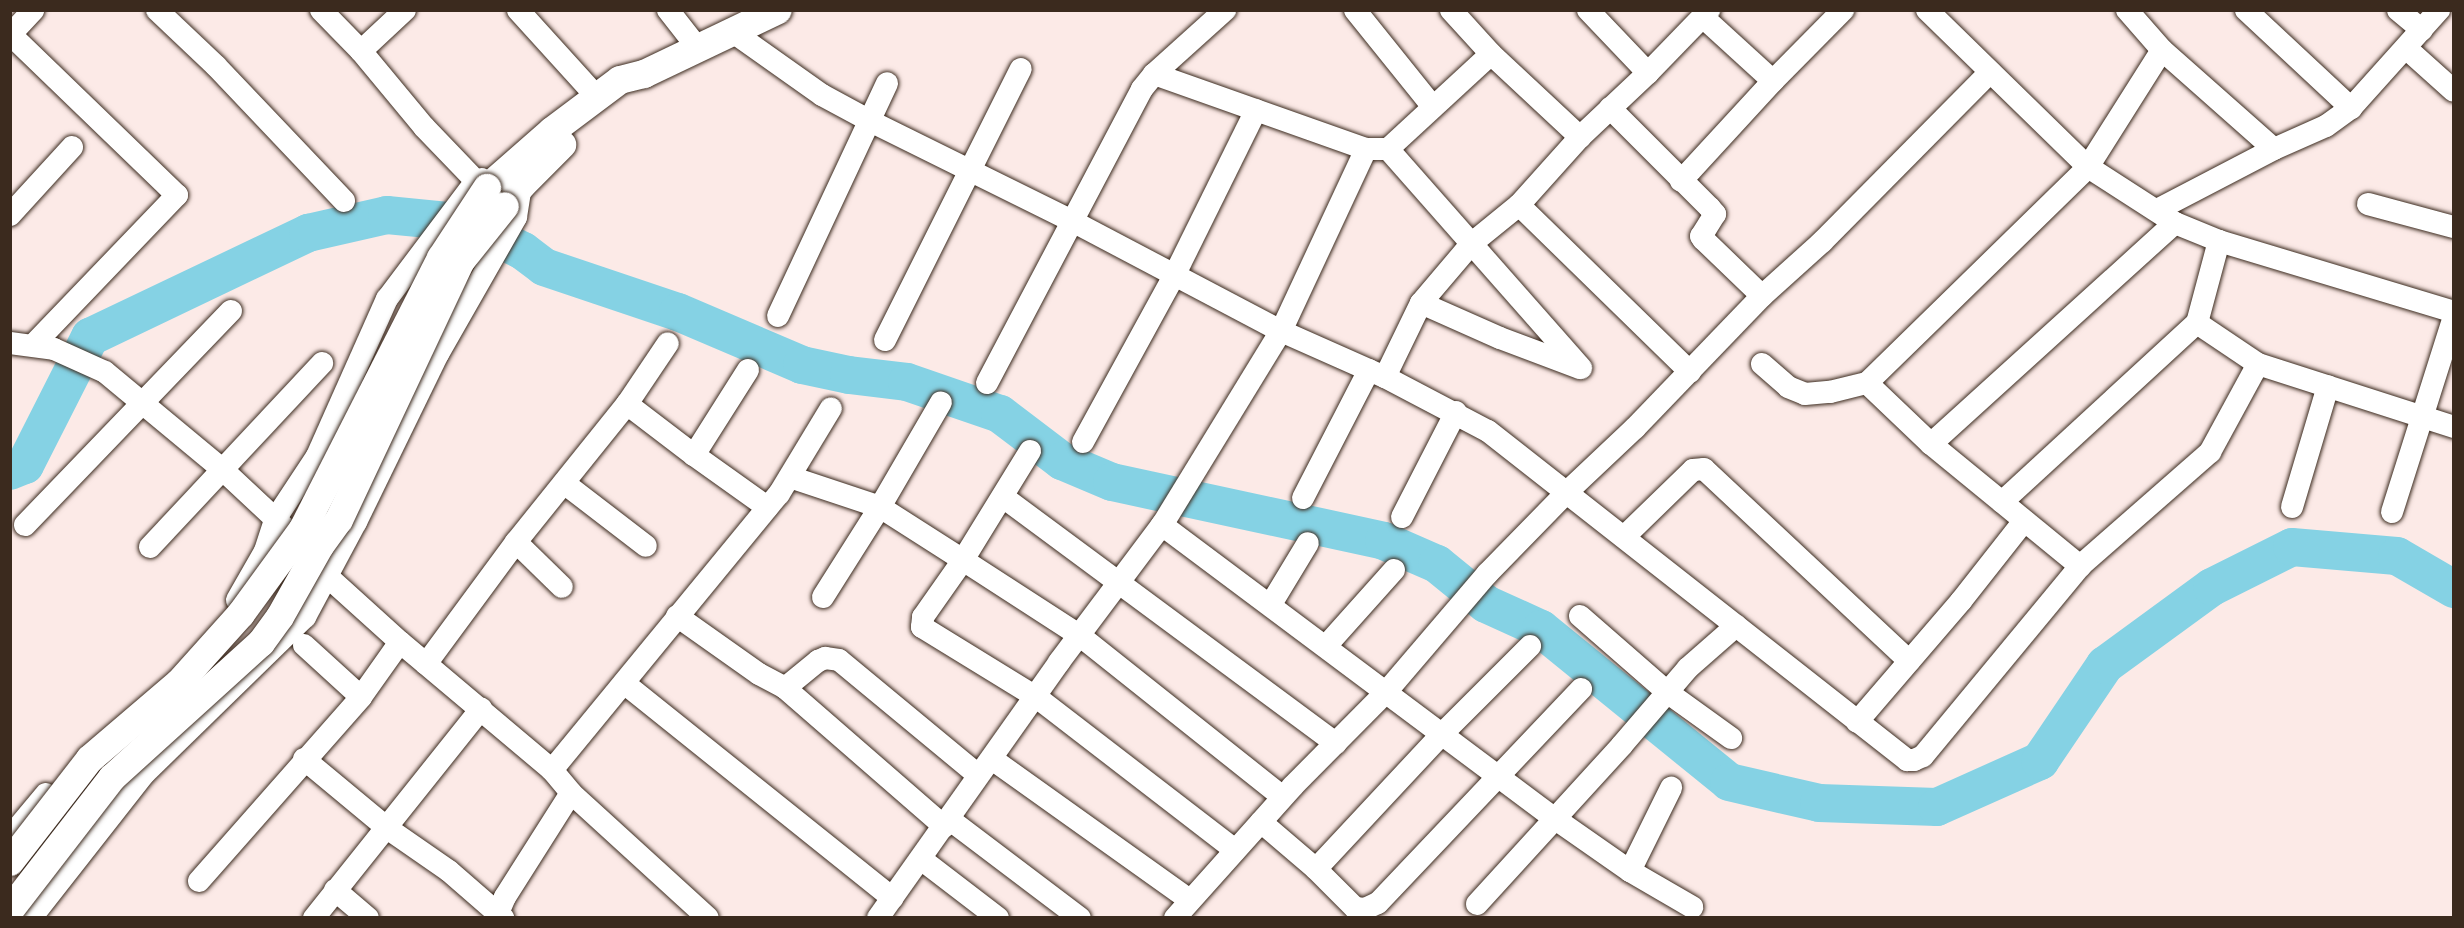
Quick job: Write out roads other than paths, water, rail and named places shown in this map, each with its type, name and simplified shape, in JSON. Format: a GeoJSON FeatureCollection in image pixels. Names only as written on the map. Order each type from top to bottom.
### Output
{"type":"FeatureCollection","features":[{"type":"Feature","properties":{"kind":"main road"},"geometry":{"type":"LineString","coordinates":[[10,862],[90,759],[179,683],[241,614],[303,529],[441,258],[498,191],[597,97],[620,81],[644,74],[778,10]]}},
{"type":"Feature","properties":{"kind":"main road"},"geometry":{"type":"LineString","coordinates":[[10,910],[112,778],[261,644],[280,616],[320,546],[339,520],[461,261],[498,191],[633,94],[644,74]]}},
{"type":"Feature","properties":{"kind":"street"},"geometry":{"type":"LineString","coordinates":[[33,10],[11,35],[177,195],[44,347]]}},
{"type":"Feature","properties":{"kind":"street"},"geometry":{"type":"LineString","coordinates":[[157,10],[216,66],[344,201]]}},
{"type":"Feature","properties":{"kind":"street"},"geometry":{"type":"LineString","coordinates":[[321,10],[361,51],[424,127],[498,191]]}},
{"type":"Feature","properties":{"kind":"street"},"geometry":{"type":"LineString","coordinates":[[361,51],[405,10]]}},
{"type":"Feature","properties":{"kind":"street"},"geometry":{"type":"LineString","coordinates":[[518,10],[597,97]]}},
{"type":"Feature","properties":{"kind":"street"},"geometry":{"type":"LineString","coordinates":[[668,10],[697,47]]}},
{"type":"Feature","properties":{"kind":"street"},"geometry":{"type":"LineString","coordinates":[[987,383],[1074,222],[1142,89],[1154,74],[1225,10]]}},
{"type":"Feature","properties":{"kind":"street"},"geometry":{"type":"LineString","coordinates":[[1356,10],[1433,108]]}},
{"type":"Feature","properties":{"kind":"street"},"geometry":{"type":"LineString","coordinates":[[1451,10],[1491,54],[1580,137]]}},
{"type":"Feature","properties":{"kind":"street"},"geometry":{"type":"LineString","coordinates":[[1588,10],[1648,73]]}},
{"type":"Feature","properties":{"kind":"street"},"geometry":{"type":"LineString","coordinates":[[1681,181],[1773,81],[1843,10]]}},
{"type":"Feature","properties":{"kind":"street"},"geometry":{"type":"LineString","coordinates":[[1927,10],[2088,167],[2166,217],[2219,241],[2454,314],[2392,512]]}},
{"type":"Feature","properties":{"kind":"street"},"geometry":{"type":"LineString","coordinates":[[2127,10],[2162,50],[2274,149]]}},
{"type":"Feature","properties":{"kind":"street"},"geometry":{"type":"LineString","coordinates":[[2246,10],[2351,108]]}},
{"type":"Feature","properties":{"kind":"street"},"geometry":{"type":"LineString","coordinates":[[2398,10],[2422,30]]}},
{"type":"Feature","properties":{"kind":"street"},"geometry":{"type":"LineString","coordinates":[[1931,444],[2166,217],[2274,149],[2326,126],[2351,108],[2439,10]]}},
{"type":"Feature","properties":{"kind":"street"},"geometry":{"type":"LineString","coordinates":[[1304,498],[1420,303],[1471,244],[1519,205],[1580,137],[1706,14],[1773,81]]}},
{"type":"Feature","properties":{"kind":"street"},"geometry":{"type":"LineString","coordinates":[[733,32],[822,95],[870,121],[1074,222],[1281,331],[1456,412],[1516,450],[1566,493],[1907,760],[1923,756],[2080,566],[2210,452],[2258,364]]}},
{"type":"Feature","properties":{"kind":"street"},"geometry":{"type":"LineString","coordinates":[[2406,48],[2454,92]]}},
{"type":"Feature","properties":{"kind":"street"},"geometry":{"type":"LineString","coordinates":[[1762,364],[1788,387],[1805,394],[1830,392],[1867,383],[2088,167],[2162,50]]}},
{"type":"Feature","properties":{"kind":"street"},"geometry":{"type":"LineString","coordinates":[[878,918],[1079,634],[1166,516],[1194,473],[1281,331],[1377,149],[1433,108],[1491,54]]}},
{"type":"Feature","properties":{"kind":"street"},"geometry":{"type":"LineString","coordinates":[[885,340],[1021,69]]}},
{"type":"Feature","properties":{"kind":"street"},"geometry":{"type":"LineString","coordinates":[[785,688],[818,661],[825,658],[839,660],[1182,912],[1283,797],[1387,691],[1487,574],[1566,493],[1635,428],[1762,296],[1822,242],[1990,72]]}},
{"type":"Feature","properties":{"kind":"street"},"geometry":{"type":"LineString","coordinates":[[1154,74],[1377,149],[1471,244],[1581,368],[1500,338],[1420,303]]}},
{"type":"Feature","properties":{"kind":"street"},"geometry":{"type":"LineString","coordinates":[[778,316],[887,83]]}},
{"type":"Feature","properties":{"kind":"street"},"geometry":{"type":"LineString","coordinates":[[1610,108],[1715,214],[1701,236],[1762,296]]}},
{"type":"Feature","properties":{"kind":"street"},"geometry":{"type":"LineString","coordinates":[[1083,442],[1174,276],[1256,110]]}},
{"type":"Feature","properties":{"kind":"street"},"geometry":{"type":"LineString","coordinates":[[14,199],[72,147]]}},
{"type":"Feature","properties":{"kind":"street"},"geometry":{"type":"LineString","coordinates":[[10,837],[75,758],[171,673],[243,593],[265,551],[276,518],[317,456],[387,299],[425,248],[498,191]]}},
{"type":"Feature","properties":{"kind":"street"},"geometry":{"type":"LineString","coordinates":[[31,918],[144,774],[305,617],[438,354],[481,278],[498,191]]}},
{"type":"Feature","properties":{"kind":"street"},"geometry":{"type":"LineString","coordinates":[[2368,204],[2454,227]]}},
{"type":"Feature","properties":{"kind":"street"},"geometry":{"type":"LineString","coordinates":[[1519,205],[1690,372]]}},
{"type":"Feature","properties":{"kind":"street"},"geometry":{"type":"LineString","coordinates":[[2002,502],[2197,323],[2219,241]]}},
{"type":"Feature","properties":{"kind":"street"},"geometry":{"type":"LineString","coordinates":[[25,525],[231,310]]}},
{"type":"Feature","properties":{"kind":"street"},"geometry":{"type":"LineString","coordinates":[[2197,323],[2258,364],[2454,427]]}},
{"type":"Feature","properties":{"kind":"street"},"geometry":{"type":"LineString","coordinates":[[10,343],[44,347],[105,372],[142,405],[224,470],[276,518],[326,578],[552,770],[571,793],[708,918]]}},
{"type":"Feature","properties":{"kind":"street"},"geometry":{"type":"LineString","coordinates":[[426,664],[516,542],[627,404],[668,343]]}},
{"type":"Feature","properties":{"kind":"street"},"geometry":{"type":"LineString","coordinates":[[150,547],[322,363]]}},
{"type":"Feature","properties":{"kind":"street"},"geometry":{"type":"LineString","coordinates":[[694,454],[748,370]]}},
{"type":"Feature","properties":{"kind":"street"},"geometry":{"type":"LineString","coordinates":[[1867,383],[1931,444],[2080,566]]}},
{"type":"Feature","properties":{"kind":"street"},"geometry":{"type":"LineString","coordinates":[[2292,507],[2328,386]]}},
{"type":"Feature","properties":{"kind":"street"},"geometry":{"type":"LineString","coordinates":[[823,597],[880,507],[941,402]]}},
{"type":"Feature","properties":{"kind":"street"},"geometry":{"type":"LineString","coordinates":[[627,404],[767,507]]}},
{"type":"Feature","properties":{"kind":"street"},"geometry":{"type":"LineString","coordinates":[[552,770],[767,507],[790,477],[831,408]]}},
{"type":"Feature","properties":{"kind":"street"},"geometry":{"type":"LineString","coordinates":[[1402,517],[1456,412]]}},
{"type":"Feature","properties":{"kind":"street"},"geometry":{"type":"LineString","coordinates":[[1030,451],[963,560],[923,617],[922,627],[1036,697],[1235,850]]}},
{"type":"Feature","properties":{"kind":"street"},"geometry":{"type":"LineString","coordinates":[[1624,537],[1693,470],[1704,469],[1910,661]]}},
{"type":"Feature","properties":{"kind":"street"},"geometry":{"type":"LineString","coordinates":[[790,477],[880,507],[1079,634],[1283,797]]}},
{"type":"Feature","properties":{"kind":"street"},"geometry":{"type":"LineString","coordinates":[[564,483],[646,546]]}},
{"type":"Feature","properties":{"kind":"street"},"geometry":{"type":"LineString","coordinates":[[1003,497],[1336,743]]}},
{"type":"Feature","properties":{"kind":"street"},"geometry":{"type":"LineString","coordinates":[[1166,516],[1271,604],[1387,691],[1441,735],[1630,871],[1692,907]]}},
{"type":"Feature","properties":{"kind":"street"},"geometry":{"type":"LineString","coordinates":[[1857,722],[2024,521]]}},
{"type":"Feature","properties":{"kind":"street"},"geometry":{"type":"LineString","coordinates":[[516,542],[562,587]]}},
{"type":"Feature","properties":{"kind":"street"},"geometry":{"type":"LineString","coordinates":[[1271,604],[1308,543]]}},
{"type":"Feature","properties":{"kind":"street"},"geometry":{"type":"LineString","coordinates":[[1326,646],[1394,570]]}},
{"type":"Feature","properties":{"kind":"street"},"geometry":{"type":"LineString","coordinates":[[677,616],[759,674],[785,688],[947,823],[1080,918]]}},
{"type":"Feature","properties":{"kind":"street"},"geometry":{"type":"LineString","coordinates":[[1580,616],[1667,692],[1731,738]]}},
{"type":"Feature","properties":{"kind":"street"},"geometry":{"type":"LineString","coordinates":[[1477,904],[1622,745],[1688,668],[1736,626]]}},
{"type":"Feature","properties":{"kind":"street"},"geometry":{"type":"LineString","coordinates":[[199,881],[304,759],[361,697],[400,642]]}},
{"type":"Feature","properties":{"kind":"street"},"geometry":{"type":"LineString","coordinates":[[304,645],[361,697]]}},
{"type":"Feature","properties":{"kind":"street"},"geometry":{"type":"LineString","coordinates":[[1316,869],[1441,735],[1530,646]]}},
{"type":"Feature","properties":{"kind":"street"},"geometry":{"type":"LineString","coordinates":[[624,683],[892,897]]}},
{"type":"Feature","properties":{"kind":"street"},"geometry":{"type":"LineString","coordinates":[[1261,822],[1316,869],[1355,908],[1365,909],[1378,903],[1581,689]]}},
{"type":"Feature","properties":{"kind":"street"},"geometry":{"type":"LineString","coordinates":[[314,918],[481,710]]}},
{"type":"Feature","properties":{"kind":"street"},"geometry":{"type":"LineString","coordinates":[[103,735],[144,774]]}},
{"type":"Feature","properties":{"kind":"street"},"geometry":{"type":"LineString","coordinates":[[304,759],[387,828],[449,871],[499,916],[571,793]]}},
{"type":"Feature","properties":{"kind":"street"},"geometry":{"type":"LineString","coordinates":[[1630,871],[1671,788]]}},
{"type":"Feature","properties":{"kind":"street"},"geometry":{"type":"LineString","coordinates":[[921,859],[998,918]]}},
{"type":"Feature","properties":{"kind":"street"},"geometry":{"type":"LineString","coordinates":[[335,890],[368,918]]}},
{"type":"Feature","properties":{"kind":"waterway"},"geometry":{"type":"LineString","coordinates":[[10,471],[25,465],[90,337],[308,233],[387,215],[468,223],[523,251],[544,267],[678,312],[802,365],[849,375],[907,382],[1000,414],[1062,461],[1112,482],[1384,541],[1437,564],[1486,604],[1541,629],[1729,782],[1819,803],[1937,807],[2040,761],[2105,665],[2212,587],[2292,547],[2397,556],[2454,589]]}}]}
